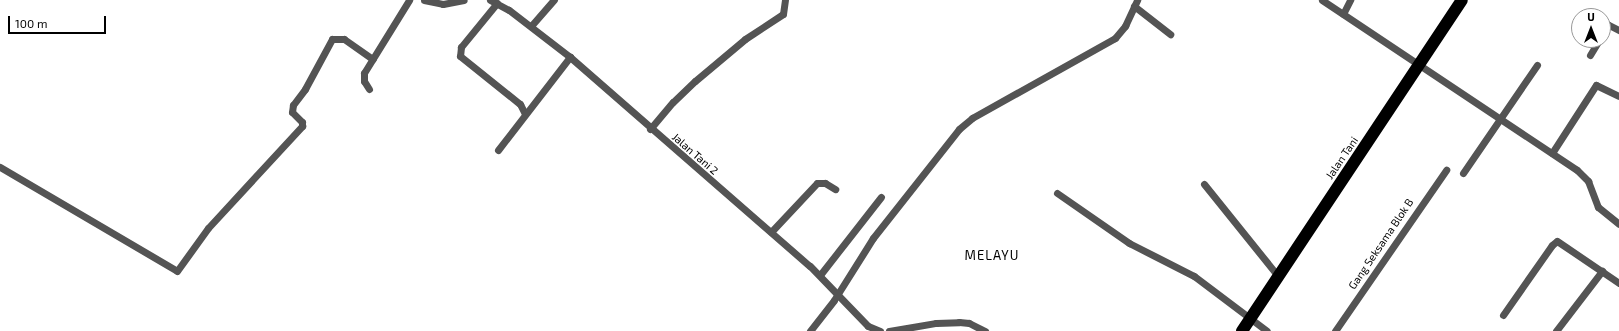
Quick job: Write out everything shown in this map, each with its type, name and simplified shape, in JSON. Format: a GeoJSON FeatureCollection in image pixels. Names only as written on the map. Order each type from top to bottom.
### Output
{"type":"FeatureCollection","features":[{"type":"Feature","properties":{"kind":"highway","name":"Jalan Tani"},"geometry":{"type":"LineString","coordinates":[[1242,331],[1421,65],[1462,0]]}},
{"type":"Feature","properties":{"kind":"street"},"geometry":{"type":"LineString","coordinates":[[369,89],[364,81],[364,73],[409,0]]}},
{"type":"Feature","properties":{"kind":"street"},"geometry":{"type":"LineString","coordinates":[[424,0],[443,4],[464,0]]}},
{"type":"Feature","properties":{"kind":"street"},"geometry":{"type":"LineString","coordinates":[[532,26],[554,0]]}},
{"type":"Feature","properties":{"kind":"street"},"geometry":{"type":"LineString","coordinates":[[650,129],[695,81],[745,40],[783,14],[785,0]]}},
{"type":"Feature","properties":{"kind":"street"},"geometry":{"type":"LineString","coordinates":[[1322,0],[1502,118],[1586,178],[1598,207],[1619,224]]}},
{"type":"Feature","properties":{"kind":"street"},"geometry":{"type":"LineString","coordinates":[[1343,14],[1350,0]]}},
{"type":"Feature","properties":{"kind":"street"},"geometry":{"type":"LineString","coordinates":[[493,2],[461,47],[460,56],[520,104],[525,114]]}},
{"type":"Feature","properties":{"kind":"street","name":"Jalan Tani 2"},"geometry":{"type":"LineString","coordinates":[[493,2],[532,26],[570,57],[650,129],[820,275],[868,326],[880,331]]}},
{"type":"Feature","properties":{"kind":"street"},"geometry":{"type":"LineString","coordinates":[[810,331],[838,293],[873,238],[959,129],[972,118],[1115,38],[1123,30],[1136,3],[1170,34]]}},
{"type":"Feature","properties":{"kind":"street"},"geometry":{"type":"LineString","coordinates":[[0,167],[177,271],[208,228],[300,129],[302,122],[292,112],[293,105],[305,89],[332,39],[344,39],[373,59]]}},
{"type":"Feature","properties":{"kind":"street"},"geometry":{"type":"LineString","coordinates":[[1590,56],[1594,48]]}},
{"type":"Feature","properties":{"kind":"street"},"geometry":{"type":"LineString","coordinates":[[498,150],[570,57]]}},
{"type":"Feature","properties":{"kind":"street"},"geometry":{"type":"LineString","coordinates":[[1463,173],[1537,65]]}},
{"type":"Feature","properties":{"kind":"street"},"geometry":{"type":"LineString","coordinates":[[1552,153],[1596,85],[1619,96]]}},
{"type":"Feature","properties":{"kind":"street","name":"Gang Seksama Blok B"},"geometry":{"type":"LineString","coordinates":[[1335,331],[1446,170]]}},
{"type":"Feature","properties":{"kind":"street"},"geometry":{"type":"LineString","coordinates":[[771,232],[817,183],[825,183],[835,189]]}},
{"type":"Feature","properties":{"kind":"street"},"geometry":{"type":"LineString","coordinates":[[1204,184],[1278,276]]}},
{"type":"Feature","properties":{"kind":"street"},"geometry":{"type":"LineString","coordinates":[[1057,193],[1129,243],[1194,276],[1267,331]]}},
{"type":"Feature","properties":{"kind":"street"},"geometry":{"type":"LineString","coordinates":[[820,275],[881,197]]}},
{"type":"Feature","properties":{"kind":"street"},"geometry":{"type":"LineString","coordinates":[[1503,315],[1554,242],[1560,242],[1619,283]]}},
{"type":"Feature","properties":{"kind":"street"},"geometry":{"type":"LineString","coordinates":[[1556,331],[1602,271]]}},
{"type":"Feature","properties":{"kind":"street"},"geometry":{"type":"LineString","coordinates":[[889,331],[928,328],[959,322],[969,323],[985,331]]}},
{"type":"Feature","properties":{"kind":"district","name":"MELAYU"},"geometry":{"type":"Point","coordinates":[992,255]}}]}
